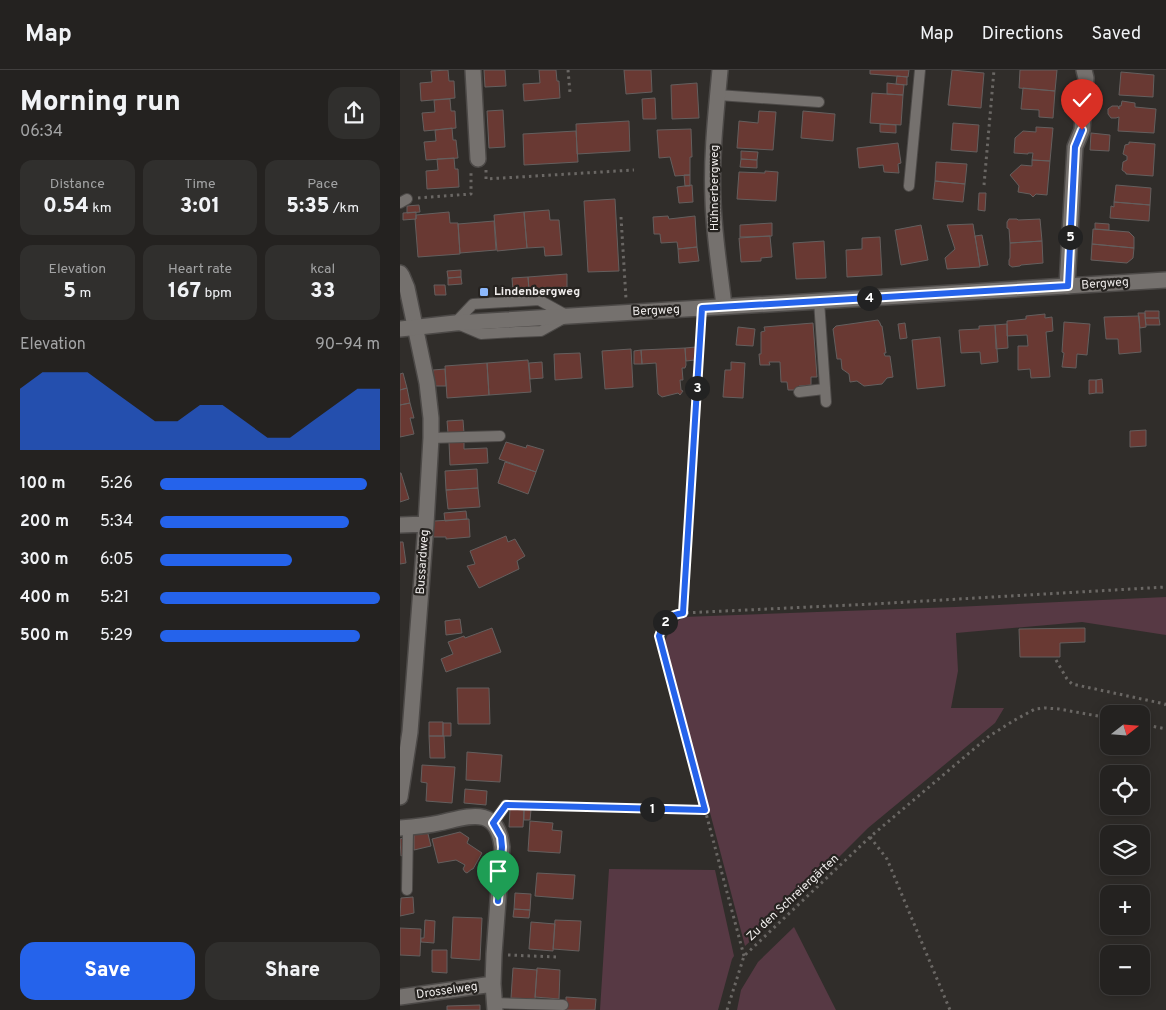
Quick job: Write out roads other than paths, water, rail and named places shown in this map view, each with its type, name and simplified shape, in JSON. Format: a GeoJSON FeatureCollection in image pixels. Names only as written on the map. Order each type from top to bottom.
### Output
{"type":"FeatureCollection","features":[{"type":"Feature","properties":{"kind":"street"},"geometry":{"type":"LineString","coordinates":[[473,70],[478,159]]}},
{"type":"Feature","properties":{"kind":"street","name":"Hühnerbergweg"},"geometry":{"type":"LineString","coordinates":[[720,70],[713,199],[714,229],[724,306]]}},
{"type":"Feature","properties":{"kind":"street"},"geometry":{"type":"LineString","coordinates":[[1068,286],[1075,147],[1082,130],[1086,78],[1084,70]]}},
{"type":"Feature","properties":{"kind":"street","name":"Bussardweg"},"geometry":{"type":"LineString","coordinates":[[400,273],[407,288],[427,383],[431,438],[409,738],[400,796]]}},
{"type":"Feature","properties":{"kind":"street","name":"Bergweg"},"geometry":{"type":"LineString","coordinates":[[400,329],[455,323],[1166,280]]}},
{"type":"Feature","properties":{"kind":"street"},"geometry":{"type":"LineString","coordinates":[[400,525],[426,524]]}},
{"type":"Feature","properties":{"kind":"street"},"geometry":{"type":"LineString","coordinates":[[404,828],[478,815],[493,823]]}},
{"type":"Feature","properties":{"kind":"street","name":"Drosselweg"},"geometry":{"type":"LineString","coordinates":[[493,823],[501,837],[502,847],[494,954],[493,984],[495,1007]]}},
{"type":"Feature","properties":{"kind":"street","name":"Drosselweg"},"geometry":{"type":"LineString","coordinates":[[400,997],[493,984]]}},
{"type":"Feature","properties":{"kind":"lane"},"geometry":{"type":"LineString","coordinates":[[909,186],[920,70]]}},
{"type":"Feature","properties":{"kind":"lane"},"geometry":{"type":"LineString","coordinates":[[718,95],[819,102]]}},
{"type":"Feature","properties":{"kind":"lane"},"geometry":{"type":"LineString","coordinates":[[819,301],[826,402]]}},
{"type":"Feature","properties":{"kind":"lane"},"geometry":{"type":"LineString","coordinates":[[799,392],[824,389]]}},
{"type":"Feature","properties":{"kind":"lane"},"geometry":{"type":"LineString","coordinates":[[431,438],[500,436]]}},
{"type":"Feature","properties":{"kind":"lane"},"geometry":{"type":"LineString","coordinates":[[493,823],[506,805]]}},
{"type":"Feature","properties":{"kind":"lane"},"geometry":{"type":"LineString","coordinates":[[404,828],[407,890]]}},
{"type":"Feature","properties":{"kind":"lane"},"geometry":{"type":"LineString","coordinates":[[495,1007],[563,1005]]}},
{"type":"Feature","properties":{"kind":"place","name":"Lindenbergweg"},"geometry":{"type":"Point","coordinates":[484,292]}}]}
